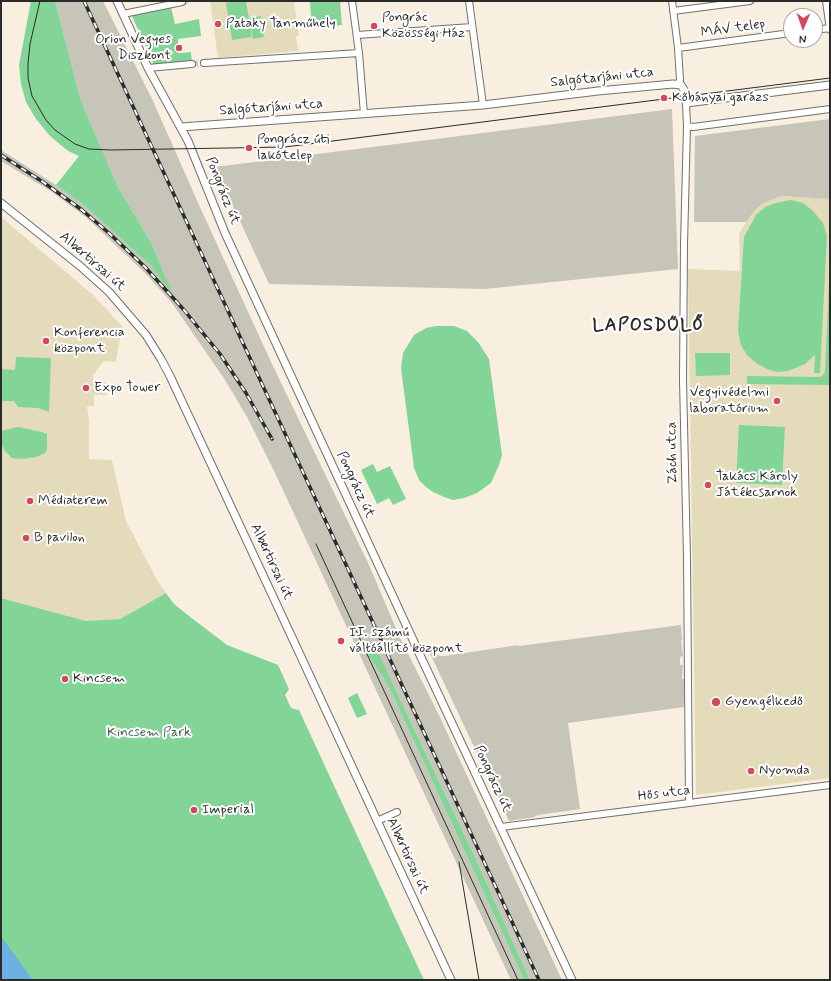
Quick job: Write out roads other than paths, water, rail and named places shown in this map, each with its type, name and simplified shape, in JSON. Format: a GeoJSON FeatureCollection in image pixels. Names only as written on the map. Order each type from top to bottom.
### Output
{"type":"FeatureCollection","features":[{"type":"Feature","properties":{"kind":"street","name":"Pongrácz út"},"geometry":{"type":"LineString","coordinates":[[117,1],[148,68],[188,140],[225,233],[416,648],[572,980]]}},
{"type":"Feature","properties":{"kind":"street"},"geometry":{"type":"LineString","coordinates":[[352,1],[359,52],[364,114]]}},
{"type":"Feature","properties":{"kind":"street"},"geometry":{"type":"LineString","coordinates":[[469,1],[483,105]]}},
{"type":"Feature","properties":{"kind":"street"},"geometry":{"type":"LineString","coordinates":[[672,1],[678,48],[680,80],[678,84],[681,85],[684,90],[686,103],[830,85]]}},
{"type":"Feature","properties":{"kind":"street","name":"MÁV telep"},"geometry":{"type":"LineString","coordinates":[[674,11],[750,1]]}},
{"type":"Feature","properties":{"kind":"street"},"geometry":{"type":"LineString","coordinates":[[826,1],[830,29]]}},
{"type":"Feature","properties":{"kind":"street"},"geometry":{"type":"LineString","coordinates":[[123,14],[182,2]]}},
{"type":"Feature","properties":{"kind":"street"},"geometry":{"type":"LineString","coordinates":[[357,35],[472,27]]}},
{"type":"Feature","properties":{"kind":"street","name":"MÁV telep"},"geometry":{"type":"LineString","coordinates":[[678,48],[783,34]]}},
{"type":"Feature","properties":{"kind":"street"},"geometry":{"type":"LineString","coordinates":[[205,63],[359,52]]}},
{"type":"Feature","properties":{"kind":"street"},"geometry":{"type":"LineString","coordinates":[[148,68],[192,64]]}},
{"type":"Feature","properties":{"kind":"street","name":"Salgótarjáni utca"},"geometry":{"type":"LineString","coordinates":[[181,127],[483,105],[598,91],[678,84]]}},
{"type":"Feature","properties":{"kind":"street","name":"Zách utca"},"geometry":{"type":"LineString","coordinates":[[686,103],[687,126],[683,380],[687,548],[689,802]]}},
{"type":"Feature","properties":{"kind":"street"},"geometry":{"type":"LineString","coordinates":[[687,126],[693,127],[830,109]]}},
{"type":"Feature","properties":{"kind":"street","name":"Albertirsai út"},"geometry":{"type":"LineString","coordinates":[[1,203],[80,266],[109,292],[146,335],[161,359],[451,980]]}},
{"type":"Feature","properties":{"kind":"street","name":"Hős utca"},"geometry":{"type":"LineString","coordinates":[[501,827],[830,785]]}},
{"type":"Feature","properties":{"kind":"street"},"geometry":{"type":"LineString","coordinates":[[376,821],[397,812]]}},
{"type":"Feature","properties":{"kind":"water"},"geometry":{"type":"Polygon","coordinates":[[[1,937],[3,939],[33,980],[1,980],[1,937]]]}},
{"type":"Feature","properties":{"kind":"tunnel"},"geometry":{"type":"LineString","coordinates":[[182,2],[190,1]]}},
{"type":"Feature","properties":{"kind":"tunnel"},"geometry":{"type":"LineString","coordinates":[[192,64],[204,63]]}},
{"type":"Feature","properties":{"kind":"tram line"},"geometry":{"type":"LineString","coordinates":[[40,1],[30,44],[28,64],[28,78],[32,96],[46,120],[55,130],[75,144],[89,149],[111,150],[285,147],[830,78]]}},
{"type":"Feature","properties":{"kind":"tram line"},"geometry":{"type":"LineString","coordinates":[[316,544],[518,980]]}},
{"type":"Feature","properties":{"kind":"tram line"},"geometry":{"type":"LineString","coordinates":[[459,862],[479,980]]}},
{"type":"Feature","properties":{"kind":"railway"},"geometry":{"type":"LineString","coordinates":[[84,1],[539,980]]}},
{"type":"Feature","properties":{"kind":"railway"},"geometry":{"type":"LineString","coordinates":[[1,155],[43,182],[82,210],[145,267],[184,310],[220,354],[246,393],[272,439]]}},
{"type":"Feature","properties":{"kind":"place","name":"Pataky Tanműhely"},"geometry":{"type":"Point","coordinates":[218,24]}},
{"type":"Feature","properties":{"kind":"place","name":"Pongrác Közösségi Ház"},"geometry":{"type":"Point","coordinates":[374,26]}},
{"type":"Feature","properties":{"kind":"place","name":"Orion Vegyes Diszkont"},"geometry":{"type":"Point","coordinates":[179,48]}},
{"type":"Feature","properties":{"kind":"place","name":"Kőbányai garázs"},"geometry":{"type":"Point","coordinates":[664,98]}},
{"type":"Feature","properties":{"kind":"place","name":"Pongrácz úti lakótelep"},"geometry":{"type":"Point","coordinates":[249,148]}},
{"type":"Feature","properties":{"kind":"place","name":"Konferencia központ"},"geometry":{"type":"Point","coordinates":[46,341]}},
{"type":"Feature","properties":{"kind":"place","name":"Expo Tower"},"geometry":{"type":"Point","coordinates":[86,388]}},
{"type":"Feature","properties":{"kind":"place","name":"Vegyivédelmi laboratórium"},"geometry":{"type":"Point","coordinates":[777,401]}},
{"type":"Feature","properties":{"kind":"place","name":"Takács Károly Játékcsarnok"},"geometry":{"type":"Point","coordinates":[708,485]}},
{"type":"Feature","properties":{"kind":"place","name":"Médiaterem"},"geometry":{"type":"Point","coordinates":[30,501]}},
{"type":"Feature","properties":{"kind":"place","name":"B pavilon"},"geometry":{"type":"Point","coordinates":[26,538]}},
{"type":"Feature","properties":{"kind":"place","name":"II. számú váltóállító központ"},"geometry":{"type":"Point","coordinates":[341,641]}},
{"type":"Feature","properties":{"kind":"place","name":"Kincsem"},"geometry":{"type":"Point","coordinates":[65,679]}},
{"type":"Feature","properties":{"kind":"place","name":"Gyengélkedő"},"geometry":{"type":"Point","coordinates":[716,702]}},
{"type":"Feature","properties":{"kind":"place","name":"Nyomda"},"geometry":{"type":"Point","coordinates":[751,771]}},
{"type":"Feature","properties":{"kind":"place","name":"Imperial"},"geometry":{"type":"Point","coordinates":[194,810]}},
{"type":"Feature","properties":{"kind":"district","name":"LAPOSDŰLŐ"},"geometry":{"type":"Point","coordinates":[649,326]}},
{"type":"Feature","properties":{"kind":"park label","name":"Kincsem Park"},"geometry":{"type":"Point","coordinates":[149,733]}}]}
